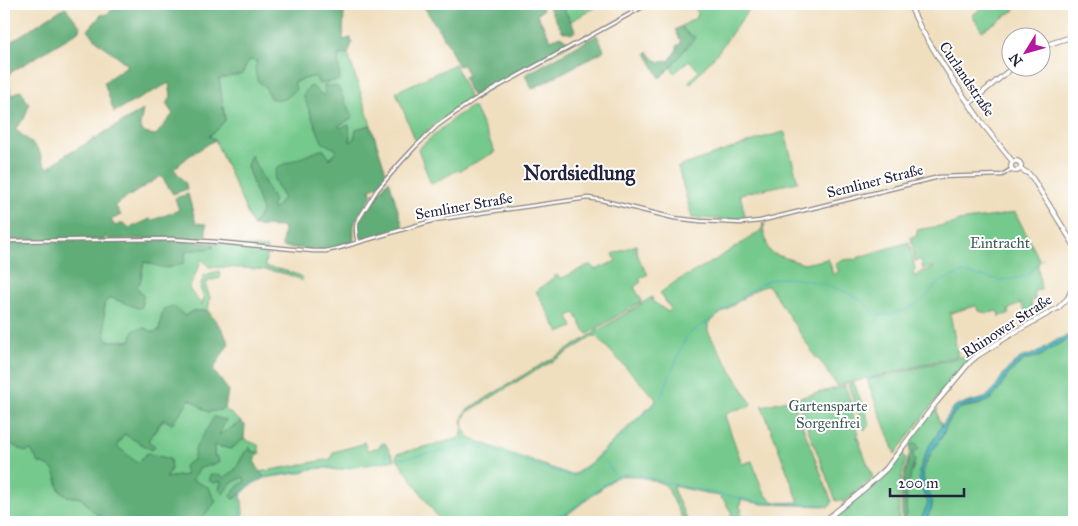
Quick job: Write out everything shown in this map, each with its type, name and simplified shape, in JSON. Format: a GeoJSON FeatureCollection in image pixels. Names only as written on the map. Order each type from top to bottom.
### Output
{"type":"FeatureCollection","features":[{"type":"Feature","properties":{"kind":"main road","name":"Curlandstraße"},"geometry":{"type":"LineString","coordinates":[[909,4],[920,29],[952,79],[985,127],[1013,162]]}},
{"type":"Feature","properties":{"kind":"main road"},"geometry":{"type":"LineString","coordinates":[[1050,44],[1074,36]]}},
{"type":"Feature","properties":{"kind":"main road"},"geometry":{"type":"LineString","coordinates":[[970,104],[1000,78]]}},
{"type":"Feature","properties":{"kind":"main road"},"geometry":{"type":"LineString","coordinates":[[1021,168],[1016,172],[1012,170],[1011,166],[1013,162],[1019,162],[1021,168],[1029,174],[1074,245]]}},
{"type":"Feature","properties":{"kind":"main road","name":"Rhinower Straße"},"geometry":{"type":"LineString","coordinates":[[823,522],[875,480],[891,463],[970,362],[1020,329],[1058,308],[1068,298],[1074,284]]}},
{"type":"Feature","properties":{"kind":"street"},"geometry":{"type":"LineString","coordinates":[[358,242],[356,233],[357,222],[377,190],[416,146],[437,126],[472,101],[648,4]]}},
{"type":"Feature","properties":{"kind":"street","name":"Semliner Straße"},"geometry":{"type":"LineString","coordinates":[[4,241],[171,239],[320,251],[333,250],[442,219],[588,198],[605,200],[674,218],[754,223],[938,177],[997,176],[1012,170]]}},
{"type":"Feature","properties":{"kind":"green space"},"geometry":{"type":"Polygon","coordinates":[[[119,4],[362,5],[344,11],[343,40],[351,38],[352,43],[348,54],[338,55],[340,80],[319,84],[315,76],[294,82],[296,89],[285,99],[270,98],[266,88],[257,80],[255,68],[257,61],[249,60],[242,74],[219,79],[225,120],[209,136],[215,140],[189,156],[174,169],[186,184],[187,189],[173,194],[161,176],[115,205],[121,215],[111,220],[115,226],[123,223],[130,228],[150,219],[153,220],[179,210],[175,198],[188,194],[196,223],[206,224],[206,240],[170,238],[109,239],[107,237],[104,239],[4,240],[4,46],[65,7],[80,26],[79,30],[73,35],[13,71],[8,76],[11,96],[21,90],[29,105],[24,119],[15,129],[37,148],[43,163],[48,168],[68,153],[143,110],[140,126],[144,133],[156,135],[173,114],[166,104],[171,97],[169,83],[114,112],[104,82],[128,65],[98,42],[88,30],[101,15],[107,14],[119,4]]]}},
{"type":"Feature","properties":{"kind":"green space"},"geometry":{"type":"Polygon","coordinates":[[[422,4],[540,4],[543,10],[537,14],[551,40],[560,36],[569,42],[567,46],[474,97],[464,77],[468,75],[463,65],[458,66],[448,44],[422,4]]]}},
{"type":"Feature","properties":{"kind":"green space"},"geometry":{"type":"Polygon","coordinates":[[[547,4],[561,4],[576,31],[571,34],[562,31],[547,4]]]}},
{"type":"Feature","properties":{"kind":"green space"},"geometry":{"type":"Polygon","coordinates":[[[561,4],[602,4],[571,21],[561,4]]]}},
{"type":"Feature","properties":{"kind":"green space"},"geometry":{"type":"Polygon","coordinates":[[[695,4],[753,4],[718,52],[690,84],[688,82],[699,71],[689,60],[675,73],[670,68],[695,37],[686,33],[682,26],[697,17],[698,14],[695,8],[697,6],[695,4]]]}},
{"type":"Feature","properties":{"kind":"green space"},"geometry":{"type":"Polygon","coordinates":[[[990,4],[1011,4],[1015,10],[982,31],[972,15],[990,4]]]}},
{"type":"Feature","properties":{"kind":"green space"},"geometry":{"type":"Polygon","coordinates":[[[682,26],[686,33],[695,37],[660,78],[646,53],[648,51],[652,57],[660,62],[670,60],[681,41],[675,30],[682,26]]]}},
{"type":"Feature","properties":{"kind":"green space"},"geometry":{"type":"Polygon","coordinates":[[[597,35],[604,50],[602,52],[532,89],[525,75],[597,35]]]}},
{"type":"Feature","properties":{"kind":"green space"},"geometry":{"type":"Polygon","coordinates":[[[348,54],[371,125],[356,129],[354,139],[350,142],[349,125],[340,128],[338,125],[353,118],[312,86],[337,150],[330,159],[274,179],[283,198],[275,209],[271,207],[247,166],[262,211],[253,226],[215,140],[209,136],[225,120],[219,79],[242,74],[249,60],[257,61],[257,80],[266,88],[270,98],[294,82],[316,76],[338,55],[348,54]]]}},
{"type":"Feature","properties":{"kind":"green space"},"geometry":{"type":"Polygon","coordinates":[[[455,64],[470,99],[428,130],[416,142],[396,92],[455,64]]]}},
{"type":"Feature","properties":{"kind":"green space"},"geometry":{"type":"Polygon","coordinates":[[[324,85],[338,87],[353,118],[338,126],[340,128],[349,125],[350,142],[354,139],[356,129],[371,125],[387,176],[379,186],[370,189],[372,196],[355,222],[353,243],[320,250],[282,247],[284,227],[253,226],[262,211],[247,166],[251,155],[274,201],[271,207],[275,209],[283,198],[274,179],[277,167],[323,149],[330,159],[337,150],[322,142],[303,95],[312,86],[320,94],[325,95],[324,85]]]}},
{"type":"Feature","properties":{"kind":"green space"},"geometry":{"type":"Polygon","coordinates":[[[474,107],[495,152],[431,184],[418,149],[454,118],[474,107]]]}},
{"type":"Feature","properties":{"kind":"green space"},"geometry":{"type":"Polygon","coordinates":[[[784,132],[798,182],[740,194],[746,220],[692,218],[678,167],[784,132]]]}},
{"type":"Feature","properties":{"kind":"green space"},"geometry":{"type":"Polygon","coordinates":[[[389,180],[403,227],[365,239],[360,237],[357,230],[361,219],[389,180]]]}},
{"type":"Feature","properties":{"kind":"green space","name":"Eintracht"},"geometry":{"type":"Polygon","coordinates":[[[1015,212],[1039,259],[1041,290],[1034,291],[1035,300],[1031,301],[1033,318],[1030,319],[1020,303],[1008,310],[1009,314],[999,316],[998,311],[988,313],[978,311],[975,306],[950,313],[958,356],[837,386],[818,358],[816,358],[768,285],[755,290],[708,324],[708,331],[711,337],[751,403],[749,407],[732,411],[725,416],[742,464],[752,461],[762,488],[771,500],[799,502],[762,406],[792,399],[832,502],[828,507],[762,504],[741,500],[740,507],[742,511],[740,512],[745,522],[734,522],[731,515],[732,512],[719,496],[674,486],[673,489],[688,522],[684,522],[665,485],[633,476],[620,476],[568,514],[542,522],[441,522],[396,457],[400,453],[460,438],[463,417],[467,410],[652,297],[653,299],[651,300],[668,312],[671,309],[660,293],[675,282],[756,234],[762,229],[763,223],[765,225],[763,228],[768,248],[771,253],[804,264],[828,259],[833,275],[839,271],[835,265],[841,260],[854,260],[909,242],[915,269],[913,272],[914,276],[920,272],[933,269],[933,267],[923,269],[921,260],[915,261],[911,237],[917,235],[917,230],[957,223],[958,221],[1015,212]],[[594,336],[468,412],[463,422],[468,436],[471,439],[569,474],[575,474],[589,464],[656,401],[594,336]]]}},
{"type":"Feature","properties":{"kind":"green space"},"geometry":{"type":"Polygon","coordinates":[[[171,240],[213,243],[213,248],[186,251],[184,263],[169,267],[160,267],[144,262],[140,283],[136,286],[143,296],[142,307],[138,308],[109,298],[104,304],[105,335],[108,341],[130,341],[134,330],[144,328],[153,332],[159,331],[163,309],[173,306],[185,316],[193,311],[208,311],[222,329],[229,343],[213,370],[228,390],[225,409],[208,412],[190,399],[172,424],[163,419],[148,441],[155,446],[152,450],[124,434],[117,446],[137,463],[147,453],[170,459],[171,469],[166,478],[186,475],[184,466],[193,460],[196,447],[214,417],[226,420],[219,435],[241,422],[245,425],[244,439],[230,449],[214,445],[214,456],[218,457],[219,463],[200,468],[192,480],[210,488],[216,501],[200,521],[197,519],[194,522],[113,522],[96,514],[81,498],[67,496],[59,489],[52,469],[39,463],[31,450],[25,452],[4,440],[4,242],[171,240]]]}},
{"type":"Feature","properties":{"kind":"green space"},"geometry":{"type":"Polygon","coordinates":[[[213,243],[267,248],[265,267],[301,276],[303,278],[302,281],[293,276],[270,271],[209,267],[202,259],[189,289],[202,305],[204,298],[200,288],[204,275],[219,271],[220,278],[208,281],[206,287],[210,297],[208,311],[193,311],[185,316],[163,309],[159,331],[153,332],[143,328],[131,341],[108,341],[105,335],[104,303],[109,298],[112,298],[138,308],[136,286],[140,283],[144,262],[167,268],[184,263],[185,251],[213,248],[213,243]]]}},
{"type":"Feature","properties":{"kind":"green space"},"geometry":{"type":"Polygon","coordinates":[[[636,245],[637,253],[648,274],[639,279],[641,282],[634,287],[642,301],[588,334],[575,313],[568,316],[573,327],[559,333],[536,291],[557,275],[560,279],[591,264],[595,270],[616,261],[613,254],[636,245]]]}},
{"type":"Feature","properties":{"kind":"green space"},"geometry":{"type":"Polygon","coordinates":[[[1074,337],[1074,340],[1069,342],[1074,347],[1074,522],[925,522],[932,507],[932,501],[924,482],[923,473],[934,447],[942,437],[955,412],[960,408],[979,405],[991,399],[1009,373],[1024,360],[1040,356],[1058,344],[1074,337]]]}},
{"type":"Feature","properties":{"kind":"green space"},"geometry":{"type":"Polygon","coordinates":[[[973,354],[974,356],[966,362],[945,388],[895,454],[867,380],[973,354]]]}},
{"type":"Feature","properties":{"kind":"green space"},"geometry":{"type":"Polygon","coordinates":[[[854,383],[870,425],[864,430],[848,385],[854,383]]]}},
{"type":"Feature","properties":{"kind":"green space","name":"Gartensparte Sorgenfrei"},"geometry":{"type":"Polygon","coordinates":[[[845,386],[854,411],[852,413],[859,434],[857,436],[873,478],[843,503],[841,500],[836,501],[797,401],[794,401],[794,399],[845,386]]]}},
{"type":"Feature","properties":{"kind":"green space"},"geometry":{"type":"Polygon","coordinates":[[[190,399],[208,412],[225,409],[241,422],[196,447],[193,460],[186,475],[165,478],[137,463],[116,446],[124,434],[148,441],[164,419],[172,424],[190,399]]]}},
{"type":"Feature","properties":{"kind":"green space"},"geometry":{"type":"Polygon","coordinates":[[[937,408],[938,419],[942,425],[928,448],[921,465],[922,490],[928,503],[920,522],[906,522],[904,520],[902,522],[902,516],[905,518],[907,515],[906,494],[915,460],[913,452],[918,447],[917,444],[913,443],[910,446],[909,441],[937,408]]]}},
{"type":"Feature","properties":{"kind":"green space"},"geometry":{"type":"Polygon","coordinates":[[[244,439],[258,445],[260,453],[251,451],[250,448],[245,452],[235,470],[224,479],[220,475],[221,481],[231,483],[243,477],[246,481],[236,488],[233,499],[241,494],[244,522],[194,522],[197,519],[199,521],[216,501],[211,493],[192,480],[200,468],[214,456],[214,445],[230,449],[244,439]]]}},
{"type":"Feature","properties":{"kind":"green space"},"geometry":{"type":"Polygon","coordinates":[[[4,440],[31,450],[39,463],[52,469],[59,490],[67,496],[81,498],[96,514],[113,522],[4,522],[4,440]]]}},
{"type":"Feature","properties":{"kind":"green space"},"geometry":{"type":"Polygon","coordinates":[[[363,442],[367,450],[380,447],[381,444],[385,443],[395,460],[337,470],[327,468],[310,469],[302,473],[264,478],[260,472],[331,459],[333,452],[362,444],[363,442]]]}},
{"type":"Feature","properties":{"kind":"green space"},"geometry":{"type":"Polygon","coordinates":[[[916,443],[919,449],[913,452],[915,460],[906,494],[907,515],[905,518],[902,516],[901,489],[910,446],[916,443]]]}},
{"type":"Feature","properties":{"kind":"green space"},"geometry":{"type":"Polygon","coordinates":[[[907,445],[903,455],[906,458],[899,488],[899,522],[825,522],[832,517],[834,518],[845,507],[849,508],[848,504],[880,478],[907,445]]]}},
{"type":"Feature","properties":{"kind":"green space"},"geometry":{"type":"Polygon","coordinates":[[[250,447],[251,451],[260,453],[254,461],[264,478],[233,499],[231,495],[245,481],[243,477],[231,483],[223,494],[219,490],[221,481],[214,483],[208,480],[210,475],[220,475],[224,478],[235,470],[250,447]]]}},
{"type":"Feature","properties":{"kind":"water"},"geometry":{"type":"Polygon","coordinates":[[[1074,333],[1074,337],[1055,346],[1041,356],[1022,361],[1007,377],[991,399],[983,403],[963,407],[953,415],[924,468],[923,479],[932,505],[925,522],[920,522],[928,503],[920,486],[919,472],[928,448],[954,407],[985,398],[994,389],[1005,372],[1020,358],[1036,353],[1057,340],[1074,333]]]}},
{"type":"Feature","properties":{"kind":"waterway"},"geometry":{"type":"LineString","coordinates":[[948,278],[965,273],[1000,280],[1013,279],[1027,275],[1043,258]]}},
{"type":"Feature","properties":{"kind":"waterway"},"geometry":{"type":"LineString","coordinates":[[719,314],[765,282],[779,278],[791,278],[816,282],[851,294],[868,306],[876,315],[889,315],[904,311],[923,300],[932,289],[947,279]]}},
{"type":"Feature","properties":{"kind":"waterway"},"geometry":{"type":"LineString","coordinates":[[660,399],[687,335],[715,317]]}},
{"type":"Feature","properties":{"kind":"waterway"},"geometry":{"type":"LineString","coordinates":[[400,459],[474,445],[574,477],[601,456],[657,402]]}},
{"type":"Feature","properties":{"kind":"waterway"},"geometry":{"type":"LineString","coordinates":[[383,445],[387,459]]}},
{"type":"Feature","properties":{"kind":"waterway"},"geometry":{"type":"LineString","coordinates":[[337,470],[393,460]]}},
{"type":"Feature","properties":{"kind":"waterway"},"geometry":{"type":"LineString","coordinates":[[606,462],[615,475]]}},
{"type":"Feature","properties":{"kind":"waterway"},"geometry":{"type":"LineString","coordinates":[[239,502],[238,494],[263,477],[330,467]]}},
{"type":"Feature","properties":{"kind":"waterway"},"geometry":{"type":"LineString","coordinates":[[535,522],[566,513],[616,476],[623,474],[640,475],[726,496]]}},
{"type":"Feature","properties":{"kind":"waterway"},"geometry":{"type":"LineString","coordinates":[[728,496],[759,502],[824,505]]}},
{"type":"Feature","properties":{"kind":"waterway"},"geometry":{"type":"LineString","coordinates":[[239,507],[241,522]]}},
{"type":"Feature","properties":{"kind":"district","name":"Nordsiedlung"},"geometry":{"type":"Point","coordinates":[579,173]}}]}
